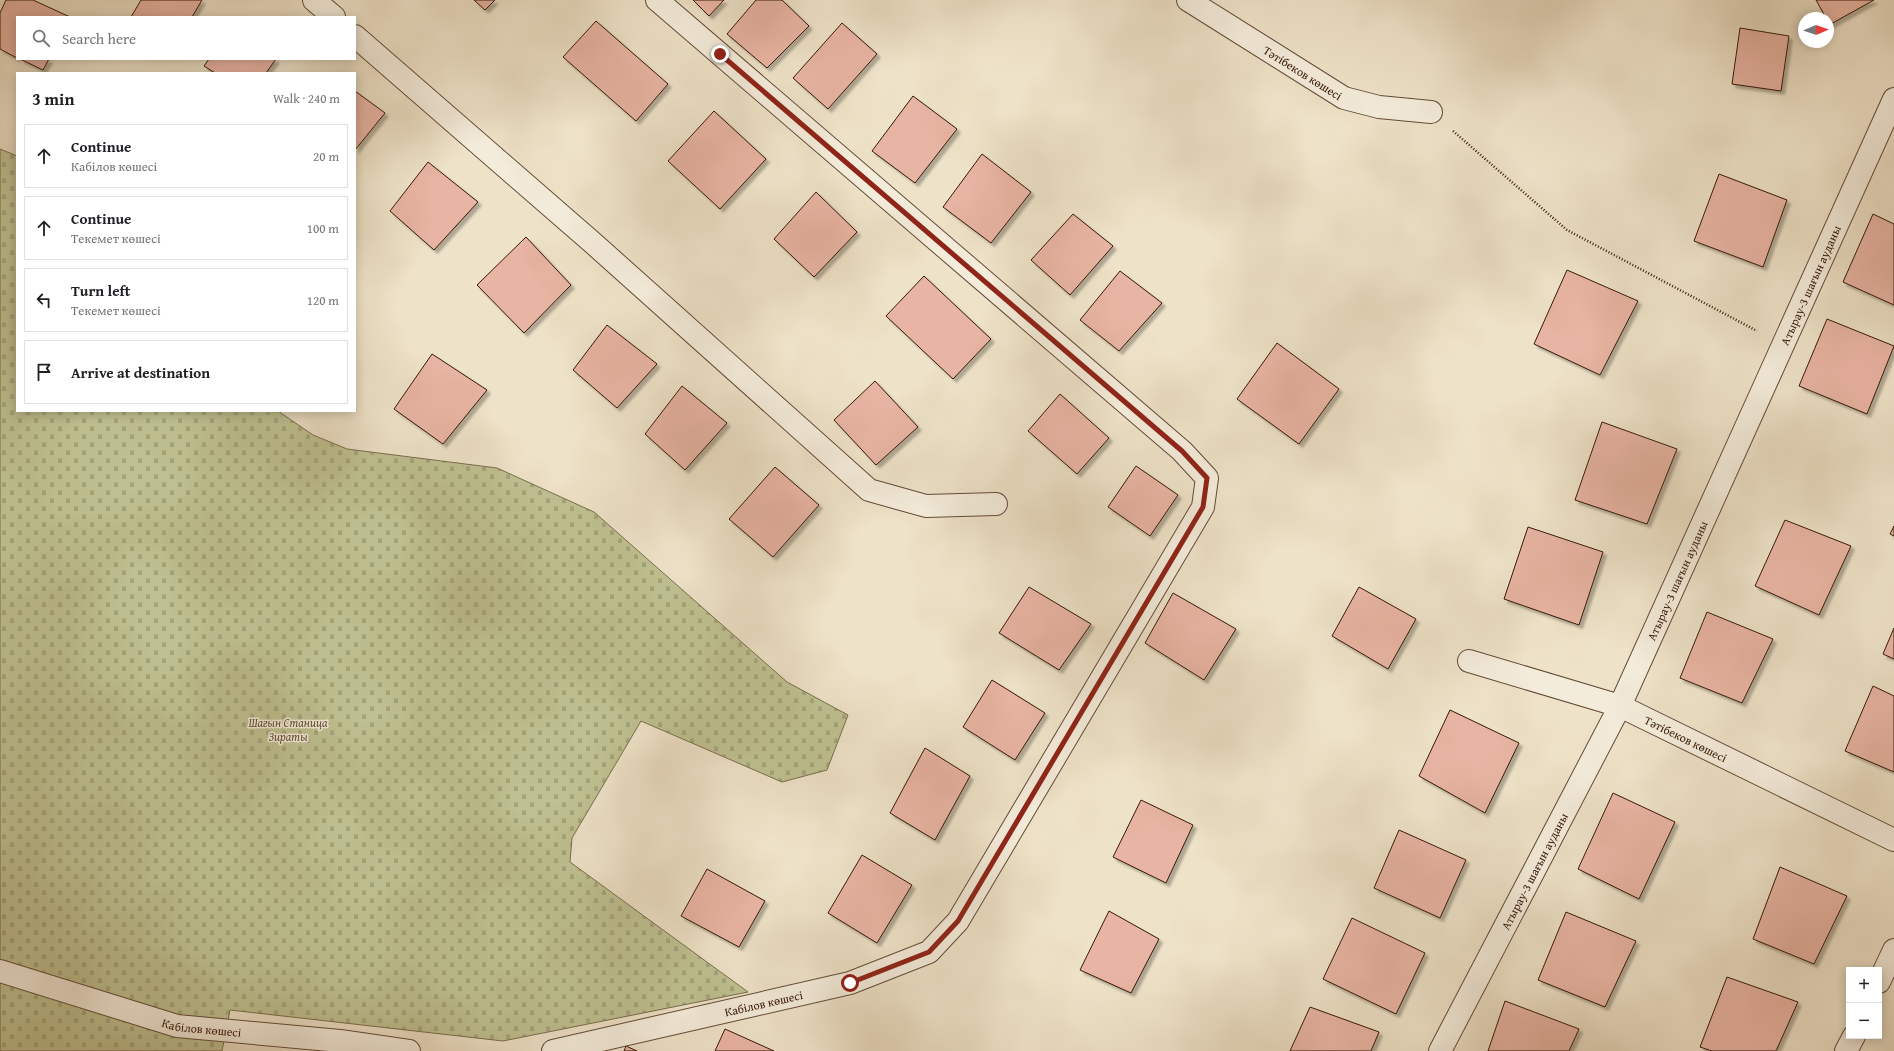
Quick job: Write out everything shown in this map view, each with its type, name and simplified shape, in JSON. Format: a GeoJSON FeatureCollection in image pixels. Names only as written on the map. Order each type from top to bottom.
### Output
{"type":"FeatureCollection","features":[{"type":"Feature","properties":{"kind":"street"},"geometry":{"type":"LineString","coordinates":[[314,0],[333,16]]}},
{"type":"Feature","properties":{"kind":"street","name":"Кабілов көшесі"},"geometry":{"type":"LineString","coordinates":[[552,1051],[850,983],[929,952],[958,921],[1203,507],[1207,478],[1182,451],[657,0]]}},
{"type":"Feature","properties":{"kind":"street","name":"Тәтібеков көшесі"},"geometry":{"type":"LineString","coordinates":[[1188,0],[1344,98],[1379,107],[1431,112]]}},
{"type":"Feature","properties":{"kind":"street"},"geometry":{"type":"LineString","coordinates":[[356,37],[593,243],[869,490],[926,506],[996,504]]}},
{"type":"Feature","properties":{"kind":"street","name":"Атырау-3 шағын ауданы"},"geometry":{"type":"LineString","coordinates":[[1440,1051],[1620,706],[1894,100]]}},
{"type":"Feature","properties":{"kind":"street","name":"Тәтібеков көшесі"},"geometry":{"type":"LineString","coordinates":[[1469,662],[1620,706],[1894,840]]}},
{"type":"Feature","properties":{"kind":"street"},"geometry":{"type":"LineString","coordinates":[[1882,976],[1894,950]]}},
{"type":"Feature","properties":{"kind":"street","name":"Кабілов көшесі"},"geometry":{"type":"LineString","coordinates":[[0,972],[177,1026],[340,1041],[409,1051]]}},
{"type":"Feature","properties":{"kind":"street"},"geometry":{"type":"LineString","coordinates":[[1846,1051],[1852,1039]]}},
{"type":"Feature","properties":{"kind":"path"},"geometry":{"type":"LineString","coordinates":[[1431,112],[1567,230],[1783,344]]}},
{"type":"Feature","properties":{"kind":"green space","name":"Шағын Станица Зираты"},"geometry":{"type":"Polygon","coordinates":[[[0,149],[16,156],[16,412],[279,412],[313,435],[347,449],[497,468],[594,512],[787,682],[848,715],[827,770],[782,782],[641,721],[572,838],[570,862],[748,992],[503,1041],[230,1010],[222,1051],[0,1051],[0,149]]]}},
{"type":"Feature","properties":{"kind":"building"},"geometry":{"type":"Polygon","coordinates":[[[6,0],[33,0],[68,16],[16,16],[16,57],[0,49],[0,13],[6,0]]]}},
{"type":"Feature","properties":{"kind":"building"},"geometry":{"type":"Polygon","coordinates":[[[141,0],[202,0],[193,16],[132,16],[141,0]]]}},
{"type":"Feature","properties":{"kind":"building"},"geometry":{"type":"Polygon","coordinates":[[[474,0],[495,0],[485,10],[474,0]]]}},
{"type":"Feature","properties":{"kind":"building"},"geometry":{"type":"Polygon","coordinates":[[[693,0],[724,0],[709,16],[693,0]]]}},
{"type":"Feature","properties":{"kind":"building"},"geometry":{"type":"Polygon","coordinates":[[[756,0],[782,0],[809,26],[767,68],[727,34],[756,0]]]}},
{"type":"Feature","properties":{"kind":"building"},"geometry":{"type":"Polygon","coordinates":[[[1816,0],[1874,0],[1834,22],[1834,12],[1823,12],[1816,0]]]}},
{"type":"Feature","properties":{"kind":"building"},"geometry":{"type":"Polygon","coordinates":[[[596,21],[668,84],[636,121],[563,57],[596,21]]]}},
{"type":"Feature","properties":{"kind":"building"},"geometry":{"type":"Polygon","coordinates":[[[842,23],[877,54],[828,109],[793,78],[842,23]]]}},
{"type":"Feature","properties":{"kind":"building"},"geometry":{"type":"Polygon","coordinates":[[[1740,28],[1789,36],[1781,91],[1732,84],[1740,28]]]}},
{"type":"Feature","properties":{"kind":"building"},"geometry":{"type":"Polygon","coordinates":[[[22,60],[48,60],[43,70],[22,60]]]}},
{"type":"Feature","properties":{"kind":"building"},"geometry":{"type":"Polygon","coordinates":[[[208,60],[275,60],[267,72],[213,72],[204,66],[208,60]]]}},
{"type":"Feature","properties":{"kind":"building"},"geometry":{"type":"Polygon","coordinates":[[[356,92],[385,113],[356,149],[356,92]]]}},
{"type":"Feature","properties":{"kind":"building"},"geometry":{"type":"Polygon","coordinates":[[[913,96],[957,129],[915,183],[872,151],[913,96]]]}},
{"type":"Feature","properties":{"kind":"building"},"geometry":{"type":"Polygon","coordinates":[[[714,111],[766,159],[720,209],[668,161],[714,111]]]}},
{"type":"Feature","properties":{"kind":"building"},"geometry":{"type":"Polygon","coordinates":[[[982,154],[1031,192],[991,243],[943,207],[982,154]]]}},
{"type":"Feature","properties":{"kind":"building"},"geometry":{"type":"Polygon","coordinates":[[[428,162],[478,202],[434,250],[390,211],[428,162]]]}},
{"type":"Feature","properties":{"kind":"building"},"geometry":{"type":"Polygon","coordinates":[[[1719,174],[1787,200],[1763,267],[1694,241],[1719,174]]]}},
{"type":"Feature","properties":{"kind":"building"},"geometry":{"type":"Polygon","coordinates":[[[816,192],[857,232],[814,277],[774,239],[816,192]]]}},
{"type":"Feature","properties":{"kind":"building"},"geometry":{"type":"Polygon","coordinates":[[[1073,214],[1113,246],[1070,295],[1031,260],[1073,214]]]}},
{"type":"Feature","properties":{"kind":"building"},"geometry":{"type":"Polygon","coordinates":[[[1873,214],[1894,224],[1894,305],[1843,282],[1873,214]]]}},
{"type":"Feature","properties":{"kind":"building"},"geometry":{"type":"Polygon","coordinates":[[[526,237],[571,285],[524,333],[477,285],[526,237]]]}},
{"type":"Feature","properties":{"kind":"building"},"geometry":{"type":"Polygon","coordinates":[[[1567,270],[1638,301],[1600,375],[1534,344],[1567,270]]]}},
{"type":"Feature","properties":{"kind":"building"},"geometry":{"type":"Polygon","coordinates":[[[1120,271],[1162,303],[1119,351],[1080,320],[1120,271]]]}},
{"type":"Feature","properties":{"kind":"building"},"geometry":{"type":"Polygon","coordinates":[[[924,276],[991,339],[953,379],[886,316],[924,276]]]}},
{"type":"Feature","properties":{"kind":"building"},"geometry":{"type":"Polygon","coordinates":[[[1827,319],[1894,346],[1867,414],[1799,386],[1827,319]]]}},
{"type":"Feature","properties":{"kind":"building"},"geometry":{"type":"Polygon","coordinates":[[[607,325],[657,364],[617,408],[573,370],[607,325]]]}},
{"type":"Feature","properties":{"kind":"building"},"geometry":{"type":"Polygon","coordinates":[[[1277,343],[1339,389],[1299,444],[1237,399],[1277,343]]]}},
{"type":"Feature","properties":{"kind":"building"},"geometry":{"type":"Polygon","coordinates":[[[432,354],[487,390],[443,444],[394,409],[432,354]]]}},
{"type":"Feature","properties":{"kind":"building"},"geometry":{"type":"Polygon","coordinates":[[[875,381],[918,427],[876,465],[834,420],[875,381]]]}},
{"type":"Feature","properties":{"kind":"building"},"geometry":{"type":"Polygon","coordinates":[[[682,386],[727,423],[685,470],[645,434],[682,386]]]}},
{"type":"Feature","properties":{"kind":"building"},"geometry":{"type":"Polygon","coordinates":[[[1060,394],[1109,438],[1077,474],[1028,431],[1060,394]]]}},
{"type":"Feature","properties":{"kind":"building"},"geometry":{"type":"Polygon","coordinates":[[[1602,422],[1677,449],[1647,524],[1575,500],[1602,422]]]}},
{"type":"Feature","properties":{"kind":"building"},"geometry":{"type":"Polygon","coordinates":[[[1136,466],[1178,495],[1150,536],[1108,507],[1136,466]]]}},
{"type":"Feature","properties":{"kind":"building"},"geometry":{"type":"Polygon","coordinates":[[[775,467],[819,505],[773,557],[729,519],[775,467]]]}},
{"type":"Feature","properties":{"kind":"building"},"geometry":{"type":"Polygon","coordinates":[[[1785,520],[1851,546],[1819,615],[1755,586],[1785,520]]]}},
{"type":"Feature","properties":{"kind":"building"},"geometry":{"type":"Polygon","coordinates":[[[1894,526],[1894,536],[1890,534],[1894,526]]]}},
{"type":"Feature","properties":{"kind":"building"},"geometry":{"type":"Polygon","coordinates":[[[1528,527],[1603,552],[1579,625],[1504,599],[1528,527]]]}},
{"type":"Feature","properties":{"kind":"building"},"geometry":{"type":"Polygon","coordinates":[[[1029,587],[1091,624],[1059,670],[999,633],[1029,587]]]}},
{"type":"Feature","properties":{"kind":"building"},"geometry":{"type":"Polygon","coordinates":[[[1359,587],[1416,619],[1388,669],[1332,636],[1359,587]]]}},
{"type":"Feature","properties":{"kind":"building"},"geometry":{"type":"Polygon","coordinates":[[[1173,593],[1236,629],[1204,680],[1145,643],[1173,593]]]}},
{"type":"Feature","properties":{"kind":"building"},"geometry":{"type":"Polygon","coordinates":[[[1707,612],[1773,639],[1742,703],[1680,678],[1707,612]]]}},
{"type":"Feature","properties":{"kind":"building"},"geometry":{"type":"Polygon","coordinates":[[[1894,628],[1894,659],[1883,654],[1894,628]]]}},
{"type":"Feature","properties":{"kind":"building"},"geometry":{"type":"Polygon","coordinates":[[[992,680],[1045,713],[1015,760],[963,727],[992,680]]]}},
{"type":"Feature","properties":{"kind":"building"},"geometry":{"type":"Polygon","coordinates":[[[1873,686],[1894,696],[1894,772],[1845,751],[1873,686]]]}},
{"type":"Feature","properties":{"kind":"building"},"geometry":{"type":"Polygon","coordinates":[[[1450,710],[1519,743],[1485,813],[1419,776],[1450,710]]]}},
{"type":"Feature","properties":{"kind":"building"},"geometry":{"type":"Polygon","coordinates":[[[925,748],[970,776],[935,840],[890,813],[925,748]]]}},
{"type":"Feature","properties":{"kind":"building"},"geometry":{"type":"Polygon","coordinates":[[[1613,793],[1675,822],[1639,899],[1578,869],[1613,793]]]}},
{"type":"Feature","properties":{"kind":"building"},"geometry":{"type":"Polygon","coordinates":[[[1141,800],[1193,825],[1166,883],[1113,857],[1141,800]]]}},
{"type":"Feature","properties":{"kind":"building"},"geometry":{"type":"Polygon","coordinates":[[[1399,830],[1466,860],[1440,918],[1374,888],[1399,830]]]}},
{"type":"Feature","properties":{"kind":"building"},"geometry":{"type":"Polygon","coordinates":[[[862,855],[912,885],[877,943],[828,913],[862,855]]]}},
{"type":"Feature","properties":{"kind":"building"},"geometry":{"type":"Polygon","coordinates":[[[1780,867],[1847,896],[1814,964],[1753,939],[1780,867]]]}},
{"type":"Feature","properties":{"kind":"building"},"geometry":{"type":"Polygon","coordinates":[[[707,869],[765,901],[739,947],[681,916],[707,869]]]}},
{"type":"Feature","properties":{"kind":"building"},"geometry":{"type":"Polygon","coordinates":[[[1109,911],[1159,939],[1131,993],[1080,970],[1109,911]]]}},
{"type":"Feature","properties":{"kind":"building"},"geometry":{"type":"Polygon","coordinates":[[[1566,912],[1636,941],[1605,1007],[1538,980],[1566,912]]]}},
{"type":"Feature","properties":{"kind":"building"},"geometry":{"type":"Polygon","coordinates":[[[1352,918],[1425,953],[1396,1014],[1323,979],[1352,918]]]}},
{"type":"Feature","properties":{"kind":"building"},"geometry":{"type":"Polygon","coordinates":[[[1727,977],[1798,1002],[1776,1051],[1712,1051],[1700,1047],[1727,977]]]}},
{"type":"Feature","properties":{"kind":"building"},"geometry":{"type":"Polygon","coordinates":[[[1505,1001],[1579,1029],[1569,1051],[1488,1051],[1505,1001]]]}},
{"type":"Feature","properties":{"kind":"building"},"geometry":{"type":"Polygon","coordinates":[[[1310,1007],[1379,1032],[1371,1051],[1290,1051],[1310,1007]]]}},
{"type":"Feature","properties":{"kind":"building"},"geometry":{"type":"Polygon","coordinates":[[[725,1029],[774,1051],[715,1051],[725,1029]]]}},
{"type":"Feature","properties":{"kind":"building"},"geometry":{"type":"Polygon","coordinates":[[[626,1046],[637,1051],[624,1051],[626,1046]]]}},
{"type":"Feature","properties":{"kind":"route"},"geometry":{"type":"LineString","coordinates":[[720,54],[1182,451],[1207,478],[1203,507],[958,921],[929,952],[850,983]]}}]}
